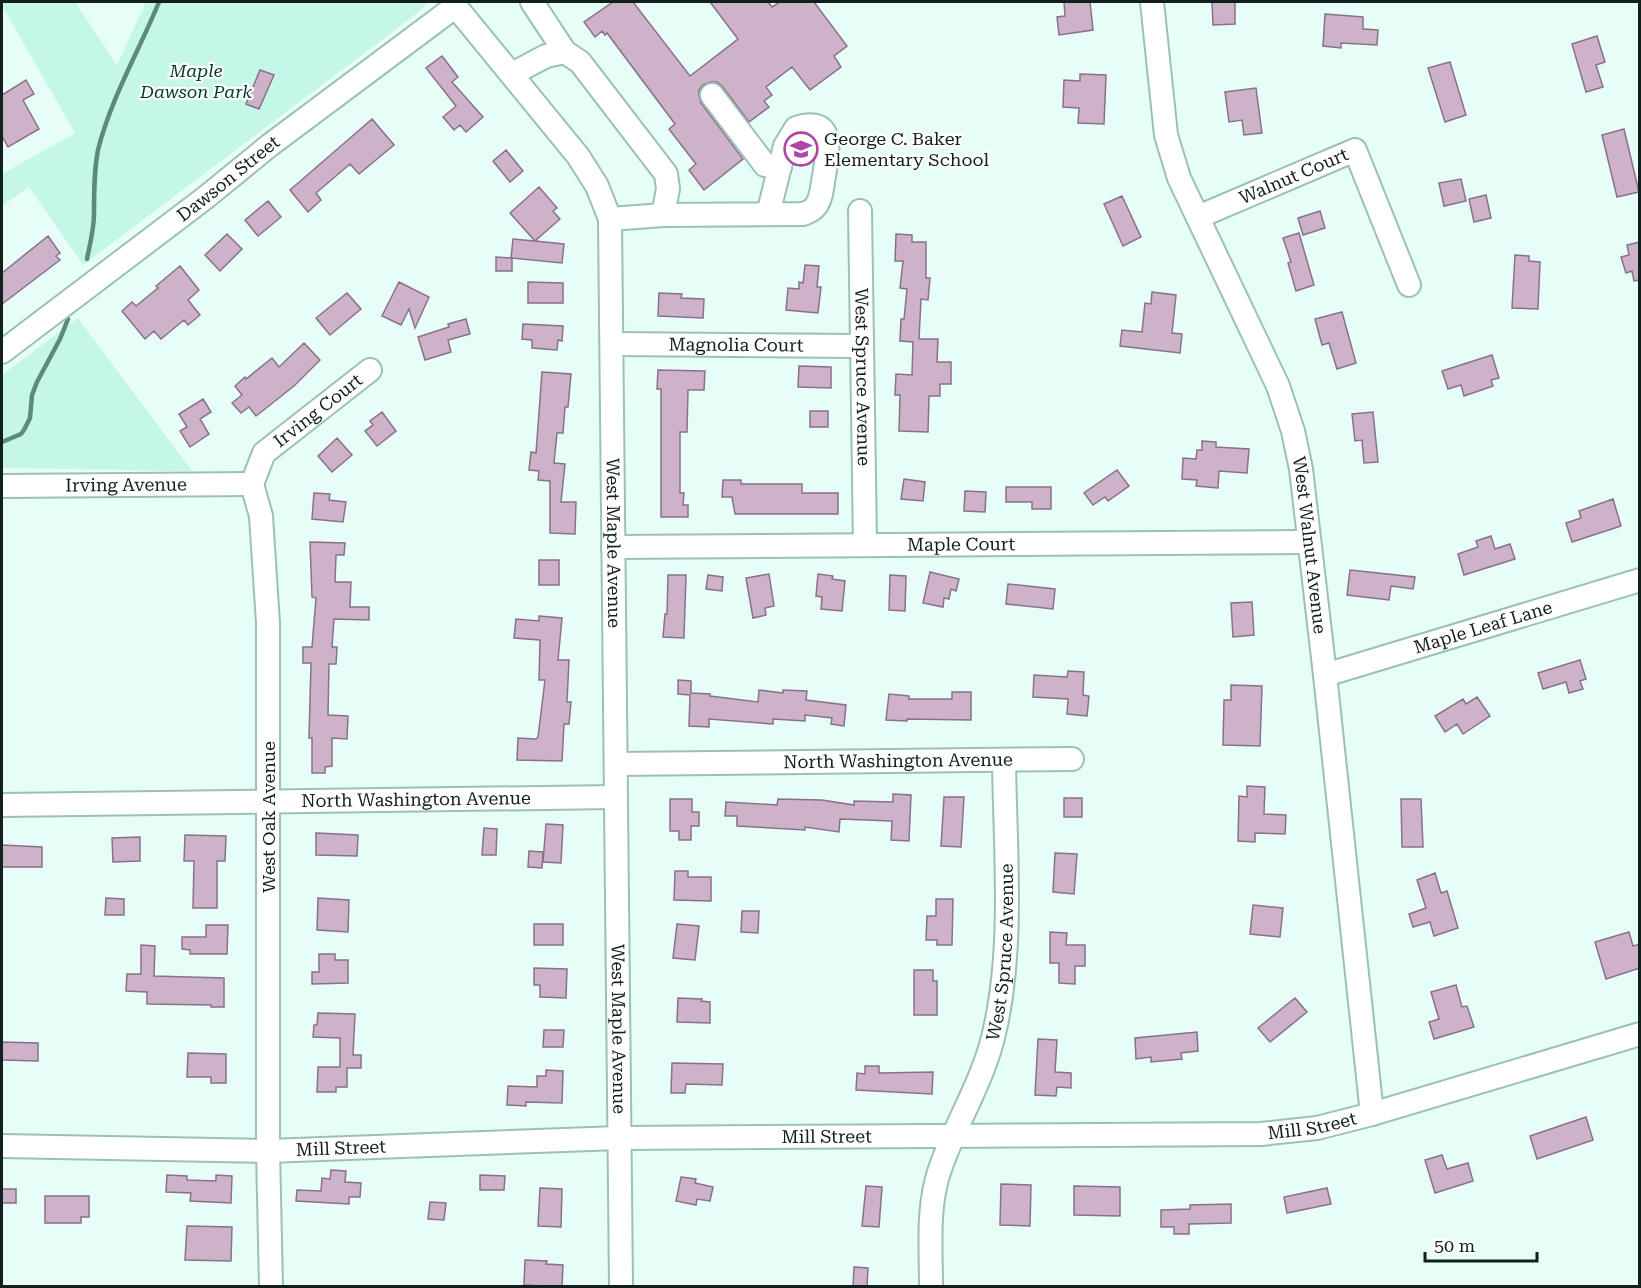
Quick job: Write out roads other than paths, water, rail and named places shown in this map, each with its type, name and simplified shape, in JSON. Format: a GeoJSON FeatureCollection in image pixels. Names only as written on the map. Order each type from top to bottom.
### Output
{"type":"FeatureCollection","features":[{"type":"Feature","properties":{"kind":"street"},"geometry":{"type":"LineString","coordinates":[[532,2],[565,52],[580,62],[666,174],[668,189],[663,216]]}},
{"type":"Feature","properties":{"kind":"street","name":"West Walnut Avenue"},"geometry":{"type":"LineString","coordinates":[[1152,2],[1166,135],[1179,178],[1278,386],[1293,431],[1301,469],[1372,1114]]}},
{"type":"Feature","properties":{"kind":"street","name":"West Maple Avenue"},"geometry":{"type":"LineString","coordinates":[[454,4],[578,156],[597,186],[610,219],[621,1287]]}},
{"type":"Feature","properties":{"kind":"street","name":"Dawson Street"},"geometry":{"type":"LineString","coordinates":[[2,352],[205,198],[270,145],[454,4]]}},
{"type":"Feature","properties":{"kind":"street"},"geometry":{"type":"LineString","coordinates":[[513,74],[546,56],[565,52]]}},
{"type":"Feature","properties":{"kind":"street"},"geometry":{"type":"LineString","coordinates":[[712,95],[765,165],[780,167]]}},
{"type":"Feature","properties":{"kind":"street"},"geometry":{"type":"LineString","coordinates":[[610,219],[803,214],[814,210],[820,201],[829,147],[827,134],[818,127],[808,124],[796,128],[785,147],[768,214]]}},
{"type":"Feature","properties":{"kind":"street","name":"Walnut Court"},"geometry":{"type":"LineString","coordinates":[[1198,217],[1355,150],[1409,285]]}},
{"type":"Feature","properties":{"kind":"street","name":"West Spruce Avenue"},"geometry":{"type":"LineString","coordinates":[[860,211],[865,544]]}},
{"type":"Feature","properties":{"kind":"street","name":"Magnolia Court"},"geometry":{"type":"LineString","coordinates":[[612,344],[862,346]]}},
{"type":"Feature","properties":{"kind":"street","name":"Irving Court"},"geometry":{"type":"LineString","coordinates":[[252,484],[264,453],[370,370]]}},
{"type":"Feature","properties":{"kind":"street","name":"Irving Avenue"},"geometry":{"type":"LineString","coordinates":[[2,486],[252,484]]}},
{"type":"Feature","properties":{"kind":"street","name":"West Oak Avenue"},"geometry":{"type":"LineString","coordinates":[[252,484],[261,516],[268,623],[268,1151],[271,1287]]}},
{"type":"Feature","properties":{"kind":"street","name":"Maple Court"},"geometry":{"type":"LineString","coordinates":[[613,548],[865,544],[1309,542]]}},
{"type":"Feature","properties":{"kind":"street","name":"Maple Leaf Lane"},"geometry":{"type":"LineString","coordinates":[[1325,675],[1640,580]]}},
{"type":"Feature","properties":{"kind":"street","name":"North Washington Avenue"},"geometry":{"type":"LineString","coordinates":[[616,764],[1072,759]]}},
{"type":"Feature","properties":{"kind":"street","name":"West Spruce Avenue"},"geometry":{"type":"LineString","coordinates":[[931,1287],[931,1214],[934,1192],[940,1169],[980,1075],[995,1031],[1003,984],[1006,936],[1004,761]]}},
{"type":"Feature","properties":{"kind":"street","name":"North Washington Avenue"},"geometry":{"type":"LineString","coordinates":[[2,805],[615,797]]}},
{"type":"Feature","properties":{"kind":"street","name":"Mill Street"},"geometry":{"type":"LineString","coordinates":[[2,1146],[268,1151],[619,1138],[1261,1134],[1317,1128],[1372,1114],[1640,1034]]}},
{"type":"Feature","properties":{"kind":"waterway"},"geometry":{"type":"LineString","coordinates":[[87,259],[93,225],[98,150],[110,112],[159,2]]}},
{"type":"Feature","properties":{"kind":"waterway"},"geometry":{"type":"LineString","coordinates":[[2,442],[21,434],[24,430],[30,418],[32,395],[37,382],[68,319]]}},
{"type":"Feature","properties":{"kind":"place","name":"George C. Baker Elementary School"},"geometry":{"type":"Point","coordinates":[801,149]}},
{"type":"Feature","properties":{"kind":"park label","name":"Maple Dawson Park"},"geometry":{"type":"Point","coordinates":[196,82]}}]}
